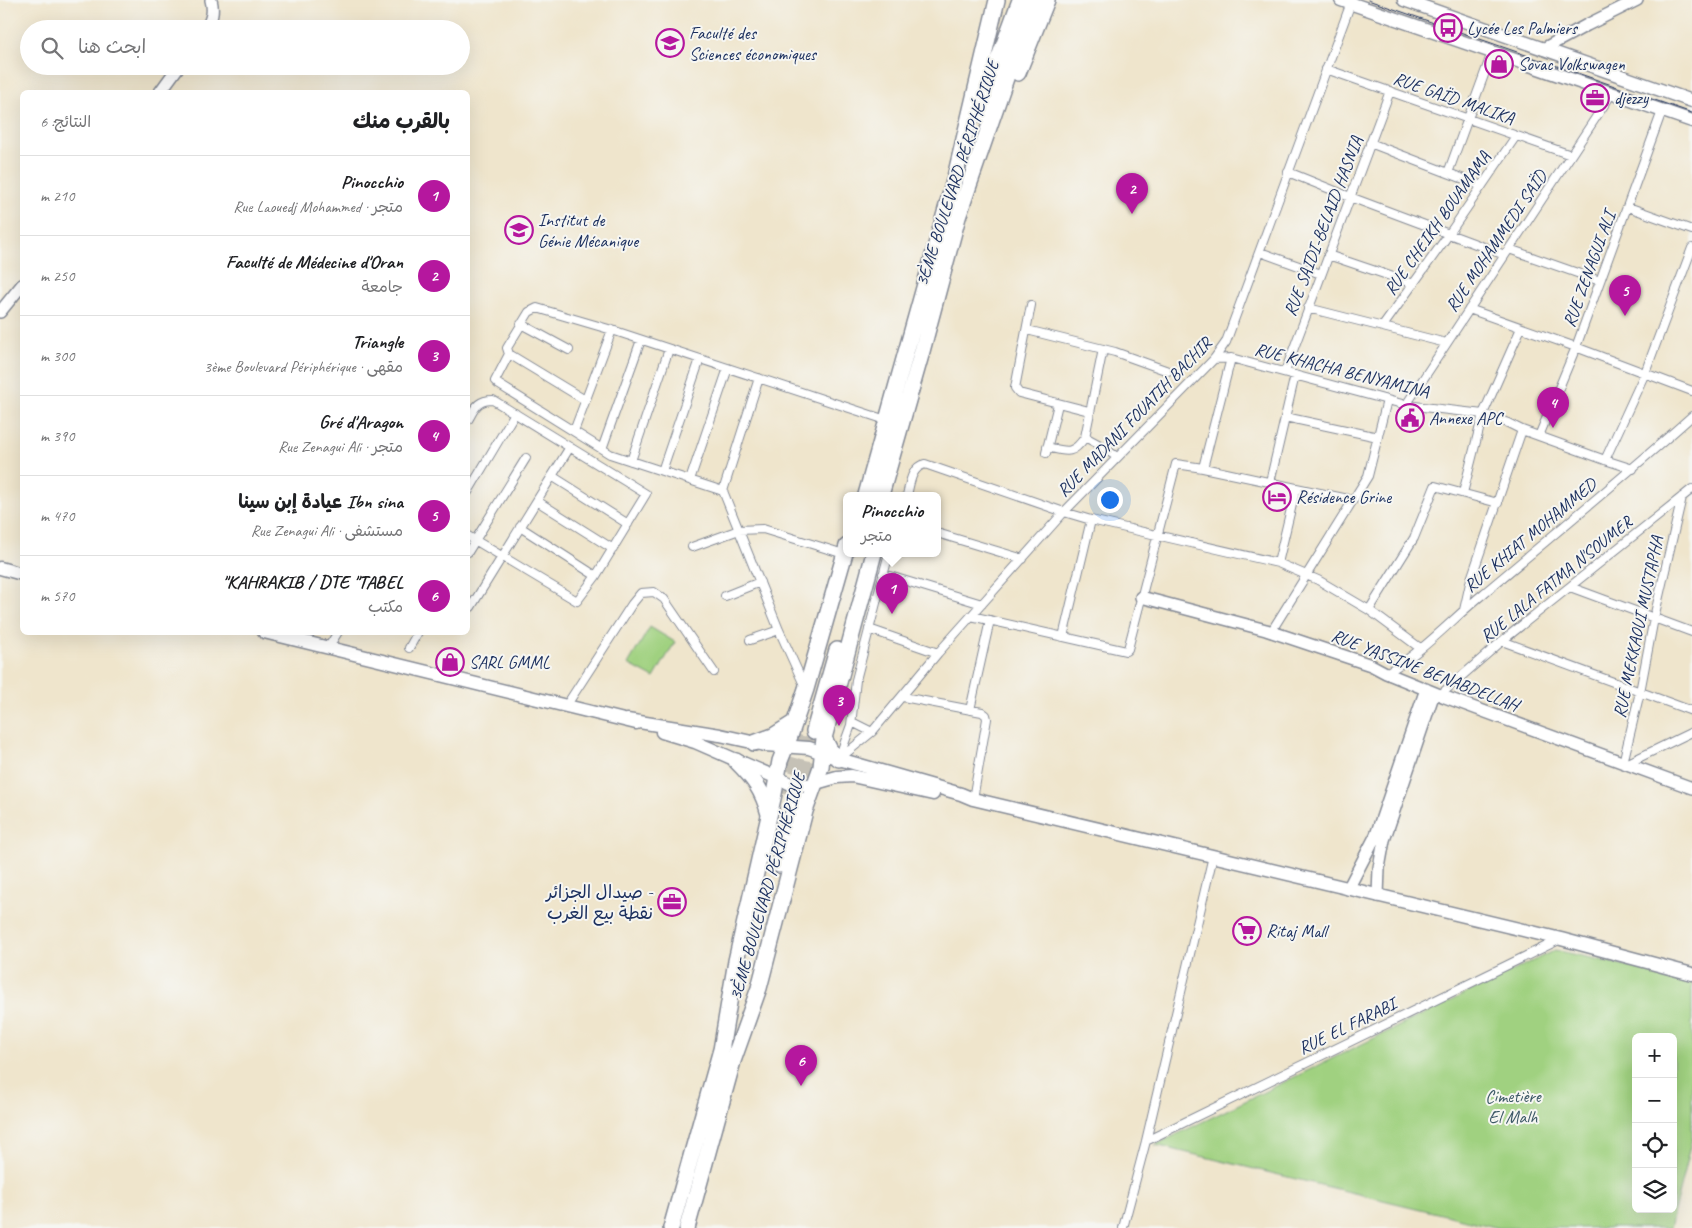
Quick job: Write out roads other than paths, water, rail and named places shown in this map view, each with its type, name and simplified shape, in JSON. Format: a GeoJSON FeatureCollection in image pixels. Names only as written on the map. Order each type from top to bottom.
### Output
{"type":"FeatureCollection","features":[{"type":"Feature","properties":{"kind":"highway"},"geometry":{"type":"LineString","coordinates":[[866,492],[955,177],[997,0]]}},
{"type":"Feature","properties":{"kind":"highway","name":"3ÈME BOULEVARD PÉRIPHÉRIQUE"},"geometry":{"type":"LineString","coordinates":[[955,177],[1020,0]]}},
{"type":"Feature","properties":{"kind":"highway","name":"3ÈME BOULEVARD PÉRIPHÉRIQUE"},"geometry":{"type":"LineString","coordinates":[[881,492],[921,355],[958,218],[1033,0]]}},
{"type":"Feature","properties":{"kind":"highway"},"geometry":{"type":"LineString","coordinates":[[958,218],[977,176],[1047,0]]}},
{"type":"Feature","properties":{"kind":"highway","name":"3ÈME BOULEVARD PÉRIPHÉRIQUE"},"geometry":{"type":"LineString","coordinates":[[890,492],[900,443],[903,416]]}},
{"type":"Feature","properties":{"kind":"highway"},"geometry":{"type":"LineString","coordinates":[[839,759],[812,734],[806,689],[845,557]]}},
{"type":"Feature","properties":{"kind":"highway"},"geometry":{"type":"LineString","coordinates":[[812,734],[846,557]]}},
{"type":"Feature","properties":{"kind":"highway","name":"3ÈME BOULEVARD PÉRIPHÉRIQUE"},"geometry":{"type":"LineString","coordinates":[[687,1228],[726,1058],[766,989],[790,866],[805,811],[820,767],[812,734],[863,557]]}},
{"type":"Feature","properties":{"kind":"highway","name":"3ÈME BOULEVARD PÉRIPHÉRIQUE"},"geometry":{"type":"LineString","coordinates":[[812,734],[873,557]]}},
{"type":"Feature","properties":{"kind":"highway"},"geometry":{"type":"LineString","coordinates":[[754,743],[773,736],[812,734]]}},
{"type":"Feature","properties":{"kind":"highway"},"geometry":{"type":"LineString","coordinates":[[726,1058],[736,961],[770,816],[780,761],[786,746],[812,734]]}},
{"type":"Feature","properties":{"kind":"highway"},"geometry":{"type":"LineString","coordinates":[[736,761],[751,775],[760,788],[770,816]]}},
{"type":"Feature","properties":{"kind":"highway"},"geometry":{"type":"LineString","coordinates":[[671,1228],[752,974],[791,796]]}},
{"type":"Feature","properties":{"kind":"main road"},"geometry":{"type":"LineString","coordinates":[[1404,0],[1692,101]]}},
{"type":"Feature","properties":{"kind":"main road"},"geometry":{"type":"LineString","coordinates":[[1348,1],[1492,53],[1692,121]]}},
{"type":"Feature","properties":{"kind":"main road"},"geometry":{"type":"LineString","coordinates":[[0,568],[20,573]]}},
{"type":"Feature","properties":{"kind":"main road"},"geometry":{"type":"LineString","coordinates":[[276,635],[627,720],[754,743],[786,746],[802,747],[812,734]]}},
{"type":"Feature","properties":{"kind":"main road"},"geometry":{"type":"LineString","coordinates":[[627,720],[695,742],[777,779],[797,785],[852,776],[959,800],[973,799]]}},
{"type":"Feature","properties":{"kind":"main road"},"geometry":{"type":"LineString","coordinates":[[839,759],[973,799],[1561,939],[1692,974]]}},
{"type":"Feature","properties":{"kind":"street"},"geometry":{"type":"LineString","coordinates":[[211,0],[213,11],[211,20]]}},
{"type":"Feature","properties":{"kind":"street"},"geometry":{"type":"LineString","coordinates":[[1543,49],[1587,24],[1637,0]]}},
{"type":"Feature","properties":{"kind":"street","name":"RUE MADANI FOUATIH BACHIR"},"geometry":{"type":"LineString","coordinates":[[839,759],[872,732],[970,616],[1064,512],[1214,359],[1226,342],[1326,69],[1348,1]]}},
{"type":"Feature","properties":{"kind":"street"},"geometry":{"type":"LineString","coordinates":[[1448,173],[1492,53]]}},
{"type":"Feature","properties":{"kind":"street","name":"RUE GAÏD MALIKA"},"geometry":{"type":"LineString","coordinates":[[1326,69],[1571,155]]}},
{"type":"Feature","properties":{"kind":"street"},"geometry":{"type":"LineString","coordinates":[[161,90],[172,75]]}},
{"type":"Feature","properties":{"kind":"street","name":"RUE SAIDI-BELAID HASNIA"},"geometry":{"type":"LineString","coordinates":[[1285,372],[1390,91]]}},
{"type":"Feature","properties":{"kind":"street","name":"RUE MOHAMMEDI SAÏD"},"geometry":{"type":"LineString","coordinates":[[1406,405],[1612,93]]}},
{"type":"Feature","properties":{"kind":"street","name":"RUE ZENAGUI ALI"},"geometry":{"type":"LineString","coordinates":[[1539,436],[1576,347],[1662,111]]}},
{"type":"Feature","properties":{"kind":"street","name":"RUE CHEIKH BOUAMAMA"},"geometry":{"type":"LineString","coordinates":[[1383,326],[1516,136]]}},
{"type":"Feature","properties":{"kind":"street"},"geometry":{"type":"LineString","coordinates":[[1370,143],[1482,186]]}},
{"type":"Feature","properties":{"kind":"street"},"geometry":{"type":"LineString","coordinates":[[1288,172],[1449,234],[1600,282]]}},
{"type":"Feature","properties":{"kind":"street"},"geometry":{"type":"LineString","coordinates":[[1628,206],[1692,230]]}},
{"type":"Feature","properties":{"kind":"street"},"geometry":{"type":"LineString","coordinates":[[1605,460],[1645,373],[1692,248]]}},
{"type":"Feature","properties":{"kind":"street"},"geometry":{"type":"LineString","coordinates":[[1260,252],[1321,274]]}},
{"type":"Feature","properties":{"kind":"street"},"geometry":{"type":"LineString","coordinates":[[1328,255],[1414,284]]}},
{"type":"Feature","properties":{"kind":"street"},"geometry":{"type":"LineString","coordinates":[[0,312],[20,287]]}},
{"type":"Feature","properties":{"kind":"street"},"geometry":{"type":"LineString","coordinates":[[1031,306],[1015,388],[1019,393],[1089,411]]}},
{"type":"Feature","properties":{"kind":"street"},"geometry":{"type":"LineString","coordinates":[[586,400],[509,354],[507,348],[529,312],[537,308],[612,330],[886,420]]}},
{"type":"Feature","properties":{"kind":"street"},"geometry":{"type":"LineString","coordinates":[[1308,308],[1446,343]]}},
{"type":"Feature","properties":{"kind":"street"},"geometry":{"type":"LineString","coordinates":[[1469,309],[1692,391]]}},
{"type":"Feature","properties":{"kind":"street"},"geometry":{"type":"LineString","coordinates":[[521,324],[569,350]]}},
{"type":"Feature","properties":{"kind":"street"},"geometry":{"type":"LineString","coordinates":[[1463,493],[1483,414],[1521,328]]}},
{"type":"Feature","properties":{"kind":"street"},"geometry":{"type":"LineString","coordinates":[[574,431],[612,330]]}},
{"type":"Feature","properties":{"kind":"street"},"geometry":{"type":"LineString","coordinates":[[1027,330],[1103,349],[1168,371]]}},
{"type":"Feature","properties":{"kind":"street"},"geometry":{"type":"LineString","coordinates":[[602,449],[641,340]]}},
{"type":"Feature","properties":{"kind":"street"},"geometry":{"type":"LineString","coordinates":[[631,461],[669,349]]}},
{"type":"Feature","properties":{"kind":"street"},"geometry":{"type":"LineString","coordinates":[[1058,404],[1047,450],[1066,452],[1074,450],[1085,437],[1103,349]]}},
{"type":"Feature","properties":{"kind":"street"},"geometry":{"type":"LineString","coordinates":[[509,354],[495,381],[610,454],[723,491]]}},
{"type":"Feature","properties":{"kind":"street"},"geometry":{"type":"LineString","coordinates":[[1202,468],[1231,358]]}},
{"type":"Feature","properties":{"kind":"street","name":"RUE KHACHA BENYAMINA"},"geometry":{"type":"LineString","coordinates":[[1214,359],[1231,358],[1406,405],[1483,414],[1605,460],[1633,468]]}},
{"type":"Feature","properties":{"kind":"street"},"geometry":{"type":"LineString","coordinates":[[662,471],[700,359]]}},
{"type":"Feature","properties":{"kind":"street"},"geometry":{"type":"LineString","coordinates":[[690,480],[728,368]]}},
{"type":"Feature","properties":{"kind":"street"},"geometry":{"type":"LineString","coordinates":[[1270,482],[1295,375]]}},
{"type":"Feature","properties":{"kind":"street"},"geometry":{"type":"LineString","coordinates":[[760,378],[723,491],[779,630],[806,689]]}},
{"type":"Feature","properties":{"kind":"street"},"geometry":{"type":"LineString","coordinates":[[470,417],[477,405],[484,400],[493,400],[646,494],[580,600],[575,600],[471,538],[526,458]]}},
{"type":"Feature","properties":{"kind":"street"},"geometry":{"type":"LineString","coordinates":[[1271,632],[1368,476],[1386,400]]}},
{"type":"Feature","properties":{"kind":"street"},"geometry":{"type":"LineString","coordinates":[[470,489],[515,413]]}},
{"type":"Feature","properties":{"kind":"street","name":"RUE KHIAT MOHAMMED"},"geometry":{"type":"LineString","coordinates":[[1386,673],[1420,648],[1692,416]]}},
{"type":"Feature","properties":{"kind":"street"},"geometry":{"type":"LineString","coordinates":[[1285,417],[1378,437]]}},
{"type":"Feature","properties":{"kind":"street"},"geometry":{"type":"LineString","coordinates":[[1464,610],[1471,580],[1522,430]]}},
{"type":"Feature","properties":{"kind":"street"},"geometry":{"type":"LineString","coordinates":[[1085,437],[1117,457]]}},
{"type":"Feature","properties":{"kind":"street"},"geometry":{"type":"LineString","coordinates":[[471,607],[570,447]]}},
{"type":"Feature","properties":{"kind":"street"},"geometry":{"type":"LineString","coordinates":[[908,492],[914,470],[925,464],[1091,520],[1278,563],[1307,575],[1369,610],[1420,648]]}},
{"type":"Feature","properties":{"kind":"street"},"geometry":{"type":"LineString","coordinates":[[970,616],[1126,651],[1176,464],[1353,500]]}},
{"type":"Feature","properties":{"kind":"street"},"geometry":{"type":"LineString","coordinates":[[552,476],[628,524]]}},
{"type":"Feature","properties":{"kind":"street"},"geometry":{"type":"LineString","coordinates":[[1369,610],[1414,538],[1433,488],[1437,486],[1498,503]]}},
{"type":"Feature","properties":{"kind":"street"},"geometry":{"type":"LineString","coordinates":[[1278,563],[1296,488]]}},
{"type":"Feature","properties":{"kind":"street","name":"RUE LALA FATMA N'SOUMER"},"geometry":{"type":"LineString","coordinates":[[1433,692],[1502,641],[1692,489]]}},
{"type":"Feature","properties":{"kind":"street","name":"RUE MEKKAOUI MUSTAPHA"},"geometry":{"type":"LineString","coordinates":[[1625,764],[1654,618],[1682,497]]}},
{"type":"Feature","properties":{"kind":"street"},"geometry":{"type":"LineString","coordinates":[[536,501],[613,549]]}},
{"type":"Feature","properties":{"kind":"street"},"geometry":{"type":"LineString","coordinates":[[1063,637],[1091,520]]}},
{"type":"Feature","properties":{"kind":"street"},"geometry":{"type":"LineString","coordinates":[[520,527],[596,576]]}},
{"type":"Feature","properties":{"kind":"street"},"geometry":{"type":"LineString","coordinates":[[692,547],[739,530],[763,529],[843,550]]}},
{"type":"Feature","properties":{"kind":"street"},"geometry":{"type":"LineString","coordinates":[[941,534],[1023,558]]}},
{"type":"Feature","properties":{"kind":"street"},"geometry":{"type":"LineString","coordinates":[[839,759],[852,722],[855,686],[888,557]]}},
{"type":"Feature","properties":{"kind":"street"},"geometry":{"type":"LineString","coordinates":[[883,574],[982,604]]}},
{"type":"Feature","properties":{"kind":"street"},"geometry":{"type":"LineString","coordinates":[[725,596],[760,582]]}},
{"type":"Feature","properties":{"kind":"street"},"geometry":{"type":"LineString","coordinates":[[1570,587],[1692,632]]}},
{"type":"Feature","properties":{"kind":"street"},"geometry":{"type":"LineString","coordinates":[[566,706],[641,593],[654,592],[664,599],[714,672]]}},
{"type":"Feature","properties":{"kind":"street","name":"RUE YASSINE BENABDELLAH"},"geometry":{"type":"LineString","coordinates":[[1141,597],[1271,632],[1371,665],[1433,692],[1692,788]]}},
{"type":"Feature","properties":{"kind":"street"},"geometry":{"type":"LineString","coordinates":[[970,710],[990,620]]}},
{"type":"Feature","properties":{"kind":"street"},"geometry":{"type":"LineString","coordinates":[[869,629],[938,653]]}},
{"type":"Feature","properties":{"kind":"street"},"geometry":{"type":"LineString","coordinates":[[750,640],[779,630]]}},
{"type":"Feature","properties":{"kind":"street"},"geometry":{"type":"LineString","coordinates":[[328,648],[336,635]]}},
{"type":"Feature","properties":{"kind":"street"},"geometry":{"type":"LineString","coordinates":[[409,648],[416,635]]}},
{"type":"Feature","properties":{"kind":"street"},"geometry":{"type":"LineString","coordinates":[[1502,641],[1692,712]]}},
{"type":"Feature","properties":{"kind":"street"},"geometry":{"type":"LineString","coordinates":[[1348,889],[1376,835],[1433,692]]}},
{"type":"Feature","properties":{"kind":"street"},"geometry":{"type":"LineString","coordinates":[[1378,896],[1379,868],[1384,840],[1433,692]]}},
{"type":"Feature","properties":{"kind":"street"},"geometry":{"type":"LineString","coordinates":[[903,696],[982,712],[986,715],[987,719],[973,799]]}},
{"type":"Feature","properties":{"kind":"street"},"geometry":{"type":"LineString","coordinates":[[852,722],[872,732]]}},
{"type":"Feature","properties":{"kind":"street"},"geometry":{"type":"LineString","coordinates":[[1625,764],[1692,732]]}},
{"type":"Feature","properties":{"kind":"street"},"geometry":{"type":"LineString","coordinates":[[1123,1228],[1146,1140],[1213,856]]}},
{"type":"Feature","properties":{"kind":"street","name":"RUE EL FARABI"},"geometry":{"type":"LineString","coordinates":[[1146,1140],[1561,939]]}},
{"type":"Feature","properties":{"kind":"tunnel"},"geometry":{"type":"LineString","coordinates":[[784,794],[802,729]]}},
{"type":"Feature","properties":{"kind":"tunnel"},"geometry":{"type":"LineString","coordinates":[[797,797],[814,731]]}},
{"type":"Feature","properties":{"kind":"tram line"},"geometry":{"type":"LineString","coordinates":[[1368,0],[1692,113]]}},
{"type":"Feature","properties":{"kind":"place","name":"Lycée Les Palmiers"},"geometry":{"type":"Point","coordinates":[1448,28]}},
{"type":"Feature","properties":{"kind":"place","name":"Faculté des Sciences économiques"},"geometry":{"type":"Point","coordinates":[670,43]}},
{"type":"Feature","properties":{"kind":"place","name":"Sovac Volkswagen"},"geometry":{"type":"Point","coordinates":[1499,64]}},
{"type":"Feature","properties":{"kind":"place","name":"djezzy"},"geometry":{"type":"Point","coordinates":[1595,98]}},
{"type":"Feature","properties":{"kind":"place","name":"Faculté de Médecine d'Oran"},"geometry":{"type":"Point","coordinates":[1132,214]}},
{"type":"Feature","properties":{"kind":"place","name":"Institut de Génie Mécanique"},"geometry":{"type":"Point","coordinates":[519,230]}},
{"type":"Feature","properties":{"kind":"place","name":"Ibn sina عيادة إبن سينا"},"geometry":{"type":"Point","coordinates":[1625,316]}},
{"type":"Feature","properties":{"kind":"place","name":"Annexe APC"},"geometry":{"type":"Point","coordinates":[1410,418]}},
{"type":"Feature","properties":{"kind":"place","name":"Gré d'Aragon"},"geometry":{"type":"Point","coordinates":[1553,428]}},
{"type":"Feature","properties":{"kind":"place","name":"Résidence Grine"},"geometry":{"type":"Point","coordinates":[1277,497]}},
{"type":"Feature","properties":{"kind":"place","name":"Pinocchio"},"geometry":{"type":"Point","coordinates":[892,614]}},
{"type":"Feature","properties":{"kind":"place","name":"SARL GMML"},"geometry":{"type":"Point","coordinates":[450,662]}},
{"type":"Feature","properties":{"kind":"place","name":"Triangle"},"geometry":{"type":"Point","coordinates":[839,726]}},
{"type":"Feature","properties":{"kind":"place","name":"صيدال الجزائر - نقطة بيع الغرب"},"geometry":{"type":"Point","coordinates":[672,902]}},
{"type":"Feature","properties":{"kind":"place","name":"Ritaj Mall"},"geometry":{"type":"Point","coordinates":[1247,931]}},
{"type":"Feature","properties":{"kind":"place","name":"KAHRAKIB / DTE \"TABEL\""},"geometry":{"type":"Point","coordinates":[801,1086]}},
{"type":"Feature","properties":{"kind":"park label","name":"Cimetière El Malh"},"geometry":{"type":"Point","coordinates":[1513,1106]}}]}
